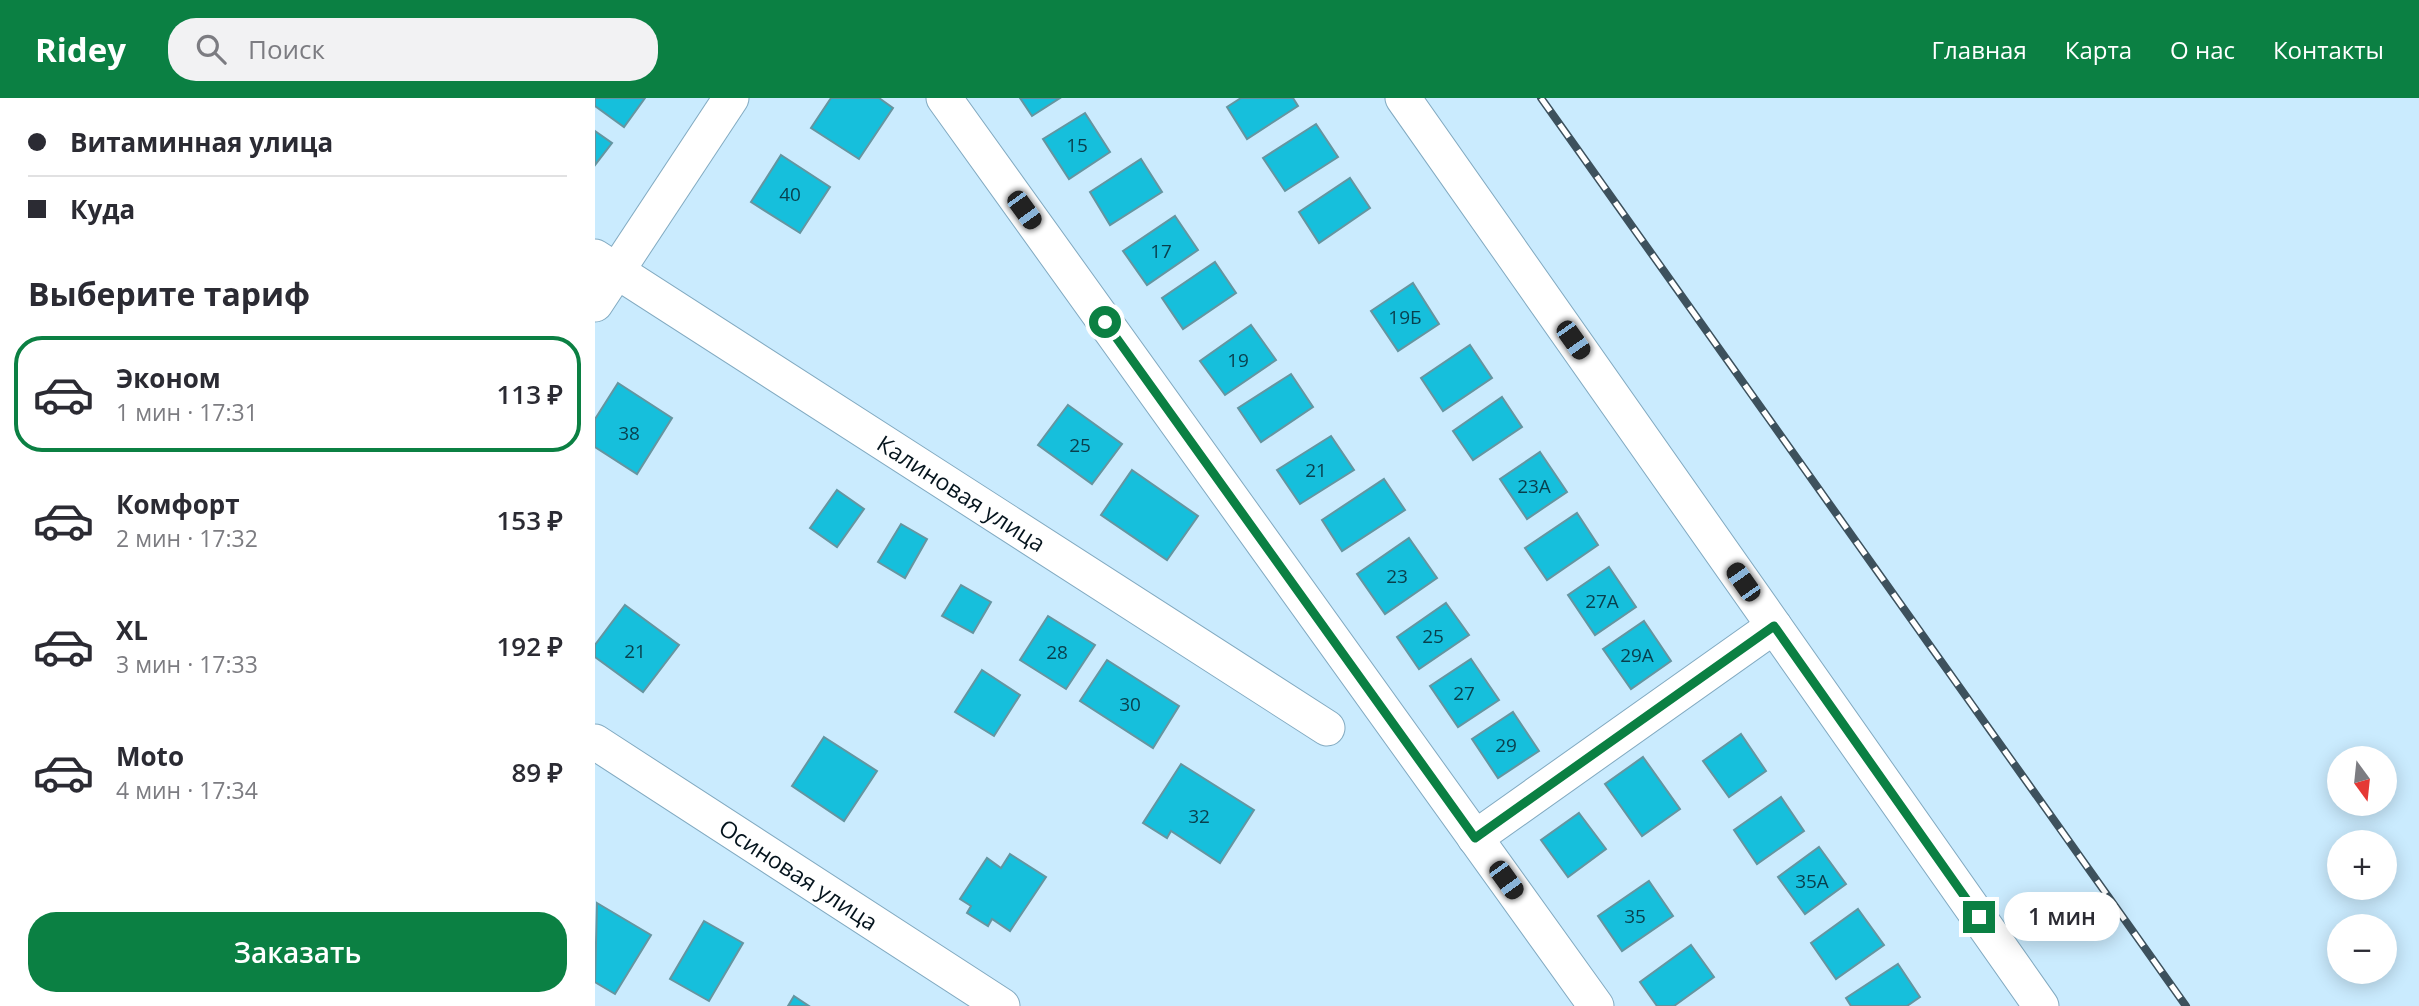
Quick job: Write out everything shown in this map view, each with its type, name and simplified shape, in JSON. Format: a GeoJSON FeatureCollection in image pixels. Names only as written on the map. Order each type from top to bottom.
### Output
{"type":"FeatureCollection","features":[{"type":"Feature","properties":{"kind":"street"},"geometry":{"type":"LineString","coordinates":[[595,304],[605,264],[731,98]]}},
{"type":"Feature","properties":{"kind":"street"},"geometry":{"type":"LineString","coordinates":[[944,98],[1596,1006]]}},
{"type":"Feature","properties":{"kind":"street"},"geometry":{"type":"LineString","coordinates":[[1403,98],[2041,1006]]}},
{"type":"Feature","properties":{"kind":"street","name":"Калиновая улица"},"geometry":{"type":"LineString","coordinates":[[605,264],[1327,728]]}},
{"type":"Feature","properties":{"kind":"street"},"geometry":{"type":"LineString","coordinates":[[1475,838],[1774,626]]}},
{"type":"Feature","properties":{"kind":"street","name":"Осиновая улица"},"geometry":{"type":"LineString","coordinates":[[595,742],[1002,1006]]}},
{"type":"Feature","properties":{"kind":"building"},"geometry":{"type":"Polygon","coordinates":[[[595,98],[645,98],[624,127],[595,106],[595,98]]]}},
{"type":"Feature","properties":{"kind":"building"},"geometry":{"type":"Polygon","coordinates":[[[831,98],[879,98],[893,108],[859,159],[811,128],[831,98]]]}},
{"type":"Feature","properties":{"kind":"building"},"geometry":{"type":"Polygon","coordinates":[[[1020,98],[1060,98],[1032,116],[1020,98]]]}},
{"type":"Feature","properties":{"kind":"building"},"geometry":{"type":"Polygon","coordinates":[[[1241,98],[1293,98],[1298,106],[1247,139],[1227,107],[1241,98]]]}},
{"type":"Feature","properties":{"kind":"building"},"geometry":{"type":"Polygon","coordinates":[[[1085,113],[1110,152],[1069,179],[1043,139],[1085,113]]]}},
{"type":"Feature","properties":{"kind":"building"},"geometry":{"type":"Polygon","coordinates":[[[1316,124],[1338,157],[1285,191],[1263,158],[1316,124]]]}},
{"type":"Feature","properties":{"kind":"building"},"geometry":{"type":"Polygon","coordinates":[[[595,131],[612,143],[595,165],[595,131]]]}},
{"type":"Feature","properties":{"kind":"building"},"geometry":{"type":"Polygon","coordinates":[[[781,155],[830,187],[800,233],[751,202],[781,155]]]}},
{"type":"Feature","properties":{"kind":"building"},"geometry":{"type":"Polygon","coordinates":[[[1141,159],[1162,192],[1110,225],[1090,192],[1141,159]]]}},
{"type":"Feature","properties":{"kind":"building"},"geometry":{"type":"Polygon","coordinates":[[[1350,178],[1370,208],[1319,243],[1299,212],[1350,178]]]}},
{"type":"Feature","properties":{"kind":"building"},"geometry":{"type":"Polygon","coordinates":[[[1175,216],[1198,250],[1147,285],[1123,251],[1175,216]]]}},
{"type":"Feature","properties":{"kind":"building"},"geometry":{"type":"Polygon","coordinates":[[[1215,262],[1236,293],[1183,329],[1162,298],[1215,262]]]}},
{"type":"Feature","properties":{"kind":"building"},"geometry":{"type":"Polygon","coordinates":[[[1413,283],[1439,324],[1398,351],[1371,311],[1413,283]]]}},
{"type":"Feature","properties":{"kind":"building"},"geometry":{"type":"Polygon","coordinates":[[[1251,325],[1276,360],[1225,395],[1200,361],[1251,325]]]}},
{"type":"Feature","properties":{"kind":"building"},"geometry":{"type":"Polygon","coordinates":[[[1470,345],[1492,378],[1443,411],[1421,378],[1470,345]]]}},
{"type":"Feature","properties":{"kind":"building"},"geometry":{"type":"Polygon","coordinates":[[[1291,374],[1313,407],[1261,442],[1238,408],[1291,374]]]}},
{"type":"Feature","properties":{"kind":"building"},"geometry":{"type":"Polygon","coordinates":[[[618,383],[672,418],[637,474],[595,447],[595,419],[618,383]]]}},
{"type":"Feature","properties":{"kind":"building"},"geometry":{"type":"Polygon","coordinates":[[[1502,397],[1522,427],[1473,460],[1453,431],[1502,397]]]}},
{"type":"Feature","properties":{"kind":"building"},"geometry":{"type":"Polygon","coordinates":[[[1068,405],[1122,444],[1092,484],[1038,445],[1068,405]]]}},
{"type":"Feature","properties":{"kind":"building"},"geometry":{"type":"Polygon","coordinates":[[[1331,436],[1354,470],[1300,504],[1277,470],[1331,436]]]}},
{"type":"Feature","properties":{"kind":"building"},"geometry":{"type":"Polygon","coordinates":[[[1540,452],[1567,492],[1527,519],[1500,479],[1540,452]]]}},
{"type":"Feature","properties":{"kind":"building"},"geometry":{"type":"Polygon","coordinates":[[[1132,470],[1198,516],[1167,560],[1101,515],[1132,470]]]}},
{"type":"Feature","properties":{"kind":"building"},"geometry":{"type":"Polygon","coordinates":[[[1384,479],[1405,510],[1342,551],[1322,520],[1384,479]]]}},
{"type":"Feature","properties":{"kind":"building"},"geometry":{"type":"Polygon","coordinates":[[[837,490],[864,509],[837,547],[810,528],[837,490]]]}},
{"type":"Feature","properties":{"kind":"building"},"geometry":{"type":"Polygon","coordinates":[[[1577,513],[1598,545],[1547,580],[1525,548],[1577,513]]]}},
{"type":"Feature","properties":{"kind":"building"},"geometry":{"type":"Polygon","coordinates":[[[901,524],[927,539],[905,578],[878,562],[901,524]]]}},
{"type":"Feature","properties":{"kind":"building"},"geometry":{"type":"Polygon","coordinates":[[[1409,538],[1437,578],[1385,614],[1357,574],[1409,538]]]}},
{"type":"Feature","properties":{"kind":"building"},"geometry":{"type":"Polygon","coordinates":[[[1609,567],[1636,607],[1595,635],[1568,595],[1609,567]]]}},
{"type":"Feature","properties":{"kind":"building"},"geometry":{"type":"Polygon","coordinates":[[[961,585],[991,602],[973,633],[942,616],[961,585]]]}},
{"type":"Feature","properties":{"kind":"building"},"geometry":{"type":"Polygon","coordinates":[[[1446,603],[1469,635],[1419,669],[1397,637],[1446,603]]]}},
{"type":"Feature","properties":{"kind":"building"},"geometry":{"type":"Polygon","coordinates":[[[625,605],[679,645],[643,692],[595,657],[595,645],[625,605]]]}},
{"type":"Feature","properties":{"kind":"building"},"geometry":{"type":"Polygon","coordinates":[[[1048,616],[1095,645],[1066,689],[1020,660],[1048,616]]]}},
{"type":"Feature","properties":{"kind":"building"},"geometry":{"type":"Polygon","coordinates":[[[1644,621],[1671,661],[1631,689],[1603,649],[1644,621]]]}},
{"type":"Feature","properties":{"kind":"building"},"geometry":{"type":"Polygon","coordinates":[[[1471,659],[1499,700],[1458,727],[1430,686],[1471,659]]]}},
{"type":"Feature","properties":{"kind":"building"},"geometry":{"type":"Polygon","coordinates":[[[1107,660],[1179,706],[1153,748],[1080,701],[1107,660]]]}},
{"type":"Feature","properties":{"kind":"building"},"geometry":{"type":"Polygon","coordinates":[[[982,670],[1020,695],[994,736],[955,712],[982,670]]]}},
{"type":"Feature","properties":{"kind":"building"},"geometry":{"type":"Polygon","coordinates":[[[1513,712],[1539,751],[1498,778],[1472,739],[1513,712]]]}},
{"type":"Feature","properties":{"kind":"building"},"geometry":{"type":"Polygon","coordinates":[[[1741,734],[1766,771],[1729,797],[1703,761],[1741,734]]]}},
{"type":"Feature","properties":{"kind":"building"},"geometry":{"type":"Polygon","coordinates":[[[824,737],[877,771],[844,821],[792,786],[824,737]]]}},
{"type":"Feature","properties":{"kind":"building"},"geometry":{"type":"Polygon","coordinates":[[[1643,757],[1680,809],[1642,836],[1605,784],[1643,757]]]}},
{"type":"Feature","properties":{"kind":"building"},"geometry":{"type":"Polygon","coordinates":[[[1181,764],[1254,810],[1220,863],[1171,831],[1167,838],[1143,823],[1181,764]]]}},
{"type":"Feature","properties":{"kind":"building"},"geometry":{"type":"Polygon","coordinates":[[[1781,797],[1804,831],[1757,864],[1734,830],[1781,797]]]}},
{"type":"Feature","properties":{"kind":"building"},"geometry":{"type":"Polygon","coordinates":[[[1579,813],[1606,849],[1568,877],[1541,840],[1579,813]]]}},
{"type":"Feature","properties":{"kind":"building"},"geometry":{"type":"Polygon","coordinates":[[[1819,847],[1846,884],[1805,914],[1778,877],[1819,847]]]}},
{"type":"Feature","properties":{"kind":"building"},"geometry":{"type":"Polygon","coordinates":[[[1010,854],[1046,877],[1010,931],[992,919],[988,926],[967,913],[971,906],[960,899],[987,858],[1001,868],[1010,854]]]}},
{"type":"Feature","properties":{"kind":"building"},"geometry":{"type":"Polygon","coordinates":[[[1649,881],[1673,916],[1622,951],[1598,916],[1649,881]]]}},
{"type":"Feature","properties":{"kind":"building"},"geometry":{"type":"Polygon","coordinates":[[[597,903],[651,935],[615,994],[595,982],[597,903]]]}},
{"type":"Feature","properties":{"kind":"building"},"geometry":{"type":"Polygon","coordinates":[[[1858,909],[1884,945],[1836,979],[1811,943],[1858,909]]]}},
{"type":"Feature","properties":{"kind":"building"},"geometry":{"type":"Polygon","coordinates":[[[704,921],[743,943],[709,1001],[670,979],[704,921]]]}},
{"type":"Feature","properties":{"kind":"building"},"geometry":{"type":"Polygon","coordinates":[[[1691,945],[1714,977],[1674,1006],[1657,1006],[1640,982],[1691,945]]]}},
{"type":"Feature","properties":{"kind":"building"},"geometry":{"type":"Polygon","coordinates":[[[1898,964],[1920,997],[1907,1006],[1851,1006],[1846,998],[1898,964]]]}},
{"type":"Feature","properties":{"kind":"building"},"geometry":{"type":"Polygon","coordinates":[[[794,996],[809,1006],[788,1006],[794,996]]]}},
{"type":"Feature","properties":{"kind":"railway"},"geometry":{"type":"LineString","coordinates":[[1541,98],[2186,1006]]}},
{"type":"Feature","properties":{"kind":"route"},"geometry":{"type":"LineString","coordinates":[[1105,322],[1475,838],[1774,626],[1979,917]]}}]}
